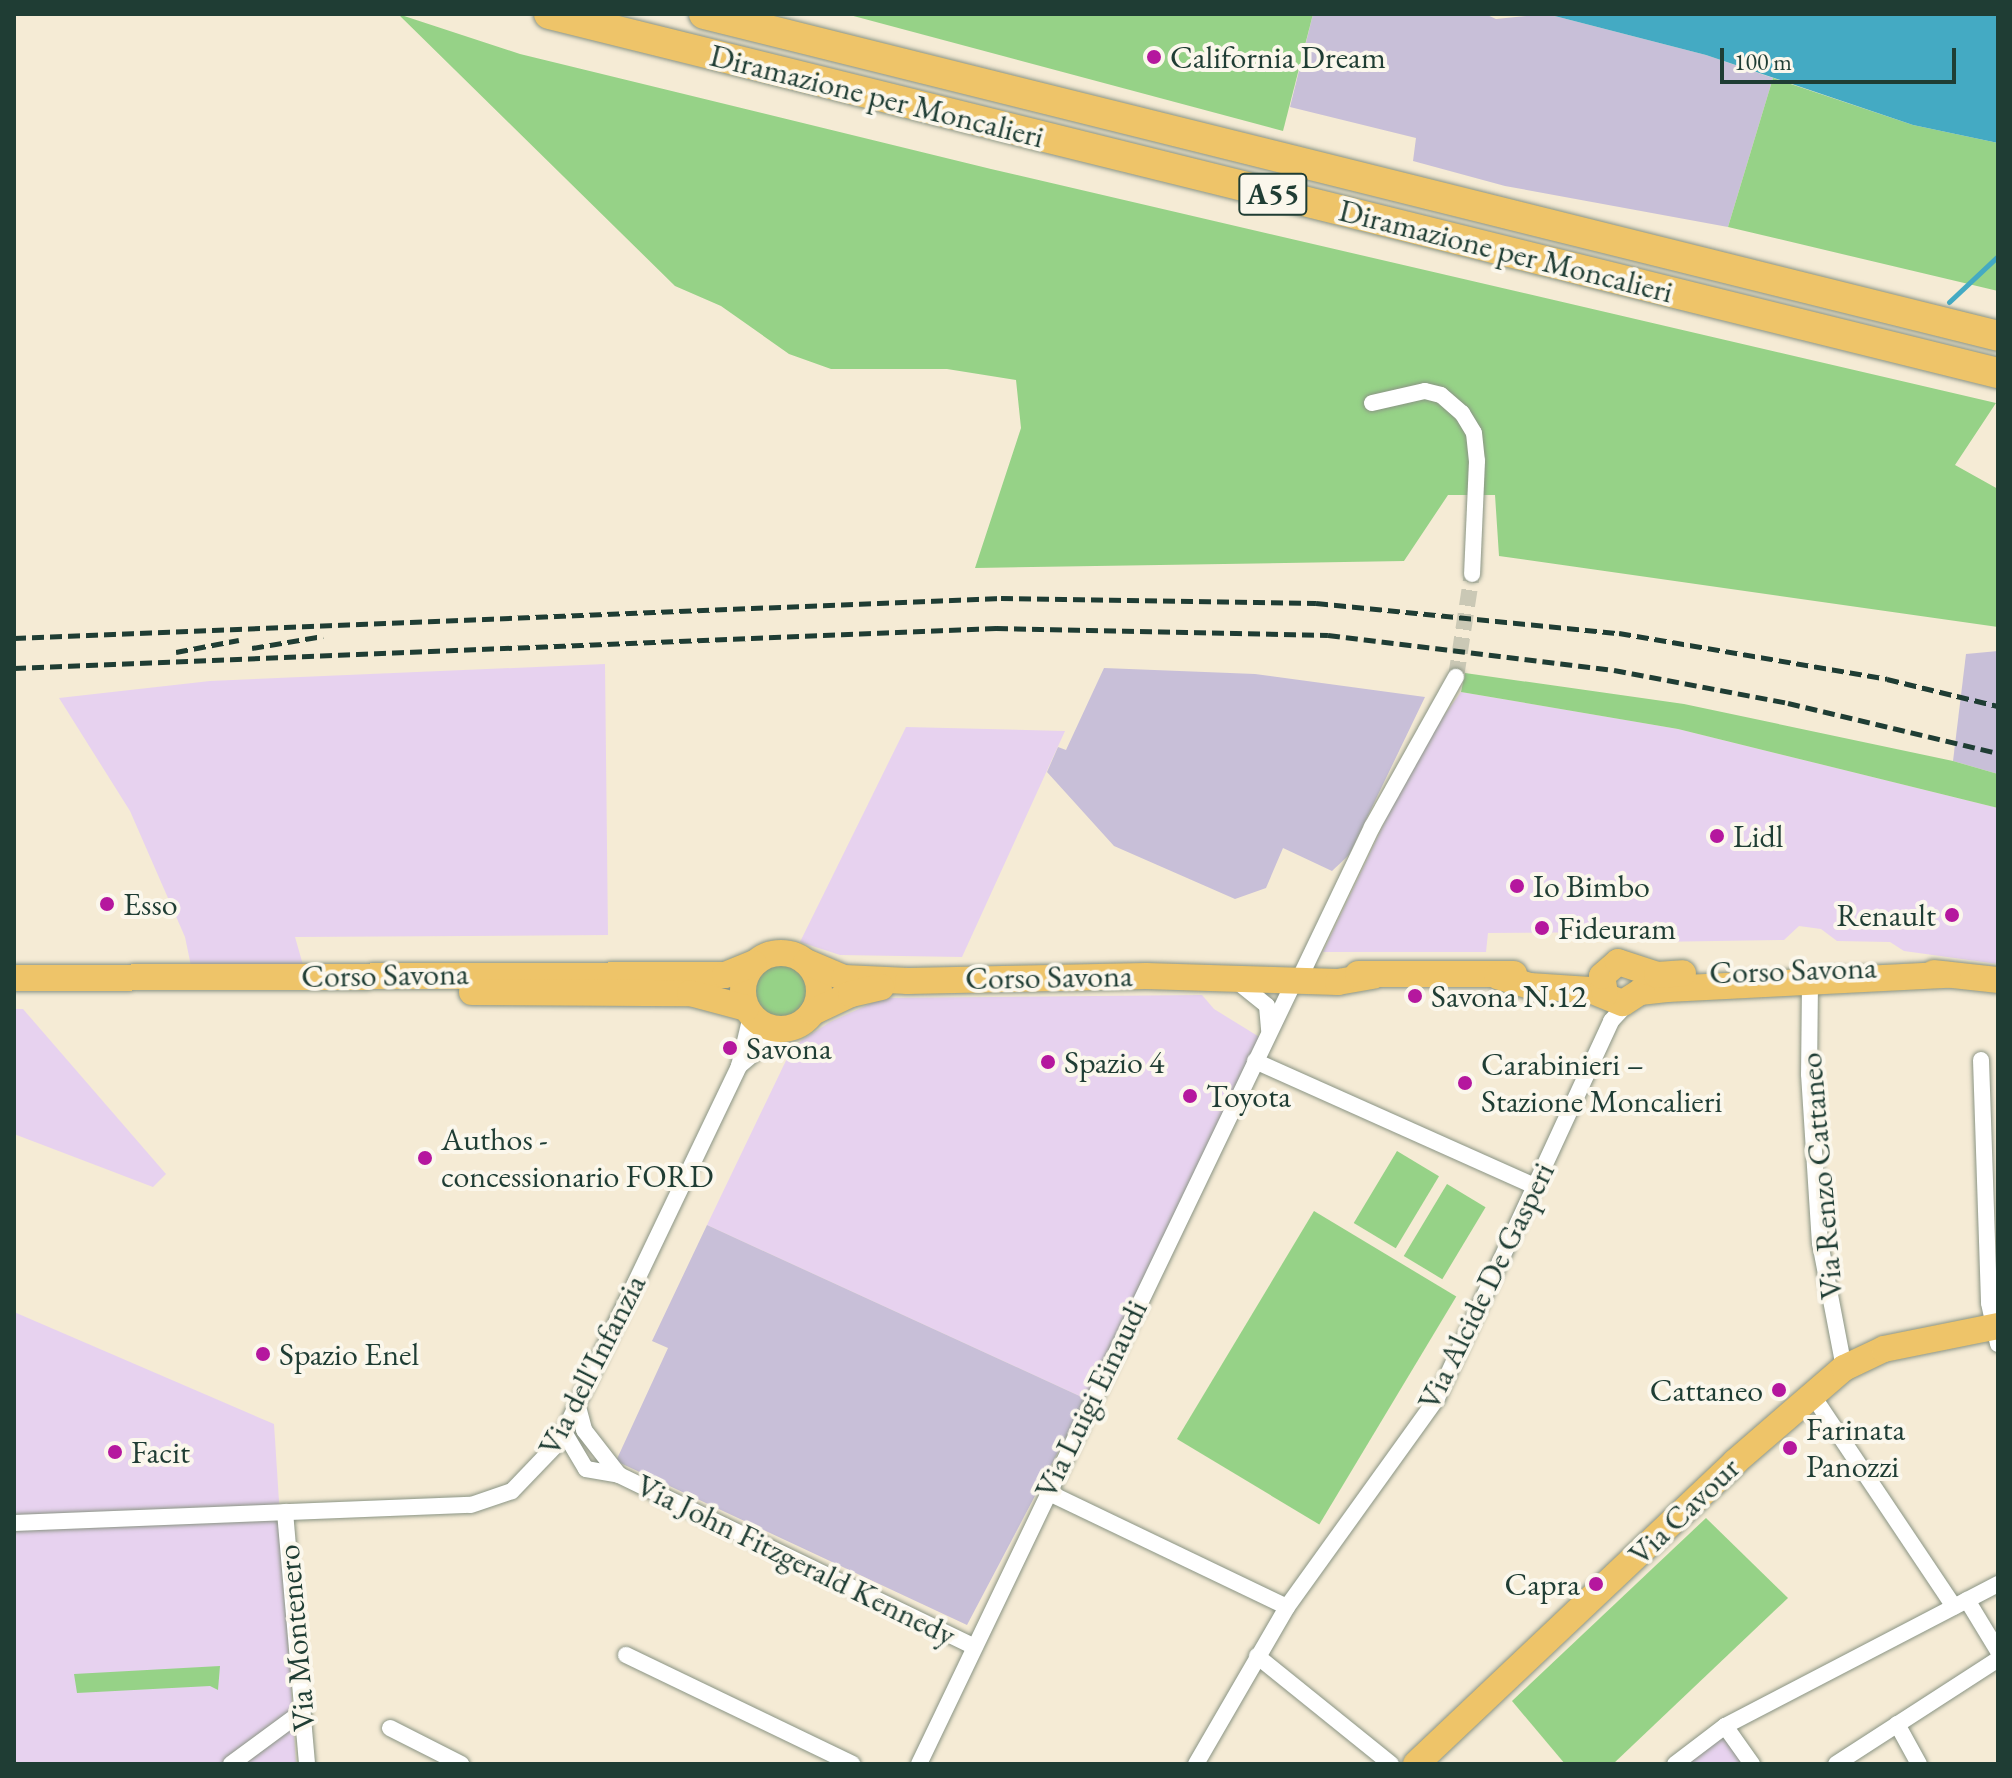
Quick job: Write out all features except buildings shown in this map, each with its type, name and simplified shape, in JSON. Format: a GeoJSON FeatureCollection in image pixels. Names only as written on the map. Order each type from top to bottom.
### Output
{"type":"FeatureCollection","features":[{"type":"Feature","properties":{"kind":"highway","name":"Diramazione per Moncalieri"},"geometry":{"type":"LineString","coordinates":[[549,14],[1998,373]]}},
{"type":"Feature","properties":{"kind":"highway","name":"Diramazione per Moncalieri"},"geometry":{"type":"LineString","coordinates":[[704,14],[1998,336]]}},
{"type":"Feature","properties":{"kind":"main road"},"geometry":{"type":"LineString","coordinates":[[774,953],[806,962],[819,986],[813,1012],[783,1029],[749,1012],[744,979],[754,963],[774,953]]}},
{"type":"Feature","properties":{"kind":"main road","name":"Corso Savona"},"geometry":{"type":"LineString","coordinates":[[806,962],[844,978],[908,981],[1191,976],[1497,976],[1530,986],[1619,993],[1948,975]]}},
{"type":"Feature","properties":{"kind":"main road","name":"Corso Savona"},"geometry":{"type":"LineString","coordinates":[[14,978],[725,975],[754,963]]}},
{"type":"Feature","properties":{"kind":"main road","name":"Corso Savona"},"geometry":{"type":"LineString","coordinates":[[1619,993],[1667,975],[1894,967],[1998,980]]}},
{"type":"Feature","properties":{"kind":"main road","name":"Corso Savona"},"geometry":{"type":"LineString","coordinates":[[1191,976],[1235,982],[1298,976]]}},
{"type":"Feature","properties":{"kind":"main road","name":"Corso Savona"},"geometry":{"type":"LineString","coordinates":[[813,1012],[851,994],[908,981]]}},
{"type":"Feature","properties":{"kind":"main road","name":"Corso Savona"},"geometry":{"type":"LineString","coordinates":[[14,994],[690,993],[749,1012]]}},
{"type":"Feature","properties":{"kind":"main road","name":"Via Cavour"},"geometry":{"type":"LineString","coordinates":[[1416,1764],[1811,1393],[1844,1368],[1884,1349],[1996,1333]]}},
{"type":"Feature","properties":{"kind":"street"},"geometry":{"type":"LineString","coordinates":[[1372,403],[1425,391],[1441,395],[1462,413],[1474,433],[1477,461],[1472,574]]}},
{"type":"Feature","properties":{"kind":"street","name":"Via Luigi Einaudi"},"geometry":{"type":"LineString","coordinates":[[919,1764],[1255,1061],[1372,827],[1456,677]]}},
{"type":"Feature","properties":{"kind":"street"},"geometry":{"type":"LineString","coordinates":[[1235,982],[1250,988],[1267,1006],[1268,1035]]}},
{"type":"Feature","properties":{"kind":"street","name":"Via Renzo Cattaneo"},"geometry":{"type":"LineString","coordinates":[[1810,982],[1809,1074],[1820,1243],[1844,1368]]}},
{"type":"Feature","properties":{"kind":"street","name":"Via Alcide De Gasperi"},"geometry":{"type":"LineString","coordinates":[[1196,1764],[1287,1607],[1437,1398],[1535,1186],[1619,993]]}},
{"type":"Feature","properties":{"kind":"street","name":"Via dell'Infanzia"},"geometry":{"type":"LineString","coordinates":[[14,1523],[471,1505],[492,1499],[529,1479],[564,1432],[739,1066],[749,1012]]}},
{"type":"Feature","properties":{"kind":"street","name":"Via dell'Infanzia"},"geometry":{"type":"LineString","coordinates":[[739,1066],[783,1029]]}},
{"type":"Feature","properties":{"kind":"street","name":"Via Cavour"},"geometry":{"type":"LineString","coordinates":[[1981,1060],[1996,1333]]}},
{"type":"Feature","properties":{"kind":"street"},"geometry":{"type":"LineString","coordinates":[[1255,1061],[1535,1186]]}},
{"type":"Feature","properties":{"kind":"street"},"geometry":{"type":"LineString","coordinates":[[1811,1393],[1998,1651]]}},
{"type":"Feature","properties":{"kind":"street","name":"Via John Fitzgerald Kennedy"},"geometry":{"type":"LineString","coordinates":[[577,1403],[584,1430],[619,1475]]}},
{"type":"Feature","properties":{"kind":"street","name":"Via John Fitzgerald Kennedy"},"geometry":{"type":"LineString","coordinates":[[564,1432],[586,1469],[619,1475],[973,1646]]}},
{"type":"Feature","properties":{"kind":"street"},"geometry":{"type":"LineString","coordinates":[[1047,1492],[1287,1607]]}},
{"type":"Feature","properties":{"kind":"street","name":"Via Montenero"},"geometry":{"type":"LineString","coordinates":[[285,1512],[307,1764]]}},
{"type":"Feature","properties":{"kind":"street"},"geometry":{"type":"LineString","coordinates":[[1675,1764],[1725,1726],[1998,1584]]}},
{"type":"Feature","properties":{"kind":"street"},"geometry":{"type":"LineString","coordinates":[[626,1655],[852,1764]]}},
{"type":"Feature","properties":{"kind":"street"},"geometry":{"type":"LineString","coordinates":[[1257,1656],[1391,1764]]}},
{"type":"Feature","properties":{"kind":"street"},"geometry":{"type":"LineString","coordinates":[[1836,1764],[1998,1659]]}},
{"type":"Feature","properties":{"kind":"street"},"geometry":{"type":"LineString","coordinates":[[231,1764],[303,1711]]}},
{"type":"Feature","properties":{"kind":"street"},"geometry":{"type":"LineString","coordinates":[[1897,1724],[1919,1764]]}},
{"type":"Feature","properties":{"kind":"street"},"geometry":{"type":"LineString","coordinates":[[1725,1726],[1752,1764]]}},
{"type":"Feature","properties":{"kind":"street"},"geometry":{"type":"LineString","coordinates":[[390,1728],[461,1764]]}},
{"type":"Feature","properties":{"kind":"shaded area"},"geometry":{"type":"Polygon","coordinates":[[[1313,14],[1485,14],[1496,19],[1547,14],[1706,55],[1773,78],[1728,227],[1505,186],[1413,161],[1416,138],[1290,107],[1313,14]]]}},
{"type":"Feature","properties":{"kind":"shaded area"},"geometry":{"type":"Polygon","coordinates":[[[1998,651],[1998,774],[1953,761],[1966,654],[1998,651]]]}},
{"type":"Feature","properties":{"kind":"shaded area"},"geometry":{"type":"Polygon","coordinates":[[[605,664],[608,935],[295,937],[303,965],[191,966],[185,937],[130,811],[59,698],[210,681],[605,664]]]}},
{"type":"Feature","properties":{"kind":"shaded area"},"geometry":{"type":"Polygon","coordinates":[[[1104,668],[1255,674],[1425,697],[1349,855],[1332,871],[1283,848],[1266,888],[1235,899],[1114,846],[1047,772],[1058,747],[1066,750],[1104,668]]]}},
{"type":"Feature","properties":{"kind":"shaded area"},"geometry":{"type":"Polygon","coordinates":[[[1461,692],[1678,729],[1998,808],[1998,964],[1904,951],[1890,942],[1837,941],[1821,929],[1799,926],[1784,940],[1651,942],[1652,926],[1632,932],[1488,933],[1486,952],[1323,952],[1418,752],[1461,692]]]}},
{"type":"Feature","properties":{"kind":"shaded area"},"geometry":{"type":"Polygon","coordinates":[[[906,727],[1065,731],[962,957],[840,955],[800,942],[906,727]]]}},
{"type":"Feature","properties":{"kind":"shaded area"},"geometry":{"type":"Polygon","coordinates":[[[1202,995],[1214,1009],[1261,1038],[1086,1399],[707,1225],[793,1046],[830,1022],[883,998],[1202,995]]]}},
{"type":"Feature","properties":{"kind":"shaded area"},"geometry":{"type":"Polygon","coordinates":[[[14,1009],[23,1009],[166,1174],[153,1187],[14,1134],[14,1009]]]}},
{"type":"Feature","properties":{"kind":"shaded area"},"geometry":{"type":"Polygon","coordinates":[[[707,1225],[1086,1399],[967,1625],[616,1461],[668,1348],[652,1341],[707,1225]]]}},
{"type":"Feature","properties":{"kind":"shaded area"},"geometry":{"type":"Polygon","coordinates":[[[14,1312],[274,1424],[296,1764],[14,1764],[14,1312]]]}},
{"type":"Feature","properties":{"kind":"shaded area"},"geometry":{"type":"Polygon","coordinates":[[[1724,1732],[1748,1764],[1684,1764],[1724,1732]]]}},
{"type":"Feature","properties":{"kind":"green space"},"geometry":{"type":"Polygon","coordinates":[[[398,14],[520,54],[991,169],[1996,403],[1955,465],[1998,489],[1998,627],[1499,556],[1495,495],[1448,495],[1404,561],[975,568],[1021,428],[1016,380],[947,369],[831,369],[789,354],[721,306],[675,286],[398,14]]]}},
{"type":"Feature","properties":{"kind":"green space","name":"California Dream"},"geometry":{"type":"Polygon","coordinates":[[[846,14],[1313,14],[1283,131],[846,14]]]}},
{"type":"Feature","properties":{"kind":"green space"},"geometry":{"type":"Polygon","coordinates":[[[1773,78],[1913,125],[1998,143],[1998,291],[1728,227],[1773,78]]]}},
{"type":"Feature","properties":{"kind":"green space"},"geometry":{"type":"Polygon","coordinates":[[[1465,673],[1684,704],[1953,761],[1998,774],[1998,808],[1678,729],[1461,692],[1465,673]]]}},
{"type":"Feature","properties":{"kind":"green space"},"geometry":{"type":"Polygon","coordinates":[[[781,964],[801,972],[809,992],[801,1012],[781,1020],[761,1012],[753,992],[761,972],[781,964]]]}},
{"type":"Feature","properties":{"kind":"green space"},"geometry":{"type":"Polygon","coordinates":[[[1397,1151],[1439,1176],[1396,1248],[1354,1223],[1397,1151]]]}},
{"type":"Feature","properties":{"kind":"green space"},"geometry":{"type":"Polygon","coordinates":[[[1447,1184],[1486,1207],[1442,1279],[1404,1256],[1447,1184]]]}},
{"type":"Feature","properties":{"kind":"green space"},"geometry":{"type":"Polygon","coordinates":[[[1314,1211],[1456,1296],[1319,1525],[1177,1439],[1314,1211]]]}},
{"type":"Feature","properties":{"kind":"green space"},"geometry":{"type":"Polygon","coordinates":[[[1706,1518],[1788,1598],[1613,1764],[1565,1764],[1512,1701],[1706,1518]]]}},
{"type":"Feature","properties":{"kind":"green space"},"geometry":{"type":"Polygon","coordinates":[[[220,1666],[218,1690],[210,1686],[77,1693],[74,1674],[220,1666]]]}},
{"type":"Feature","properties":{"kind":"water"},"geometry":{"type":"Polygon","coordinates":[[[1547,14],[1998,14],[1998,143],[1913,125],[1706,55],[1547,14]]]}},
{"type":"Feature","properties":{"kind":"waterway"},"geometry":{"type":"LineString","coordinates":[[1949,302],[1998,256]]}},
{"type":"Feature","properties":{"kind":"tunnel"},"geometry":{"type":"LineString","coordinates":[[1456,677],[1472,574]]}},
{"type":"Feature","properties":{"kind":"railway"},"geometry":{"type":"LineString","coordinates":[[14,638],[1001,598],[1316,603],[1619,633],[1887,679],[1998,706]]}},
{"type":"Feature","properties":{"kind":"railway"},"geometry":{"type":"LineString","coordinates":[[14,668],[996,628],[1328,635],[1614,670],[1788,703],[1998,753]]}},
{"type":"Feature","properties":{"kind":"railway"},"geometry":{"type":"LineString","coordinates":[[252,648],[323,636]]}},
{"type":"Feature","properties":{"kind":"railway"},"geometry":{"type":"LineString","coordinates":[[176,652],[239,640]]}},
{"type":"Feature","properties":{"kind":"place","name":"California Dream"},"geometry":{"type":"Point","coordinates":[1154,57]}},
{"type":"Feature","properties":{"kind":"place","name":"Lidl"},"geometry":{"type":"Point","coordinates":[1717,836]}},
{"type":"Feature","properties":{"kind":"place","name":"Io Bimbo"},"geometry":{"type":"Point","coordinates":[1517,886]}},
{"type":"Feature","properties":{"kind":"place","name":"Esso"},"geometry":{"type":"Point","coordinates":[107,904]}},
{"type":"Feature","properties":{"kind":"place","name":"Renault"},"geometry":{"type":"Point","coordinates":[1952,915]}},
{"type":"Feature","properties":{"kind":"place","name":"Fideuram"},"geometry":{"type":"Point","coordinates":[1542,928]}},
{"type":"Feature","properties":{"kind":"place","name":"Savona N.12"},"geometry":{"type":"Point","coordinates":[1415,996]}},
{"type":"Feature","properties":{"kind":"place","name":"Savona"},"geometry":{"type":"Point","coordinates":[730,1048]}},
{"type":"Feature","properties":{"kind":"place","name":"Spazio 4"},"geometry":{"type":"Point","coordinates":[1048,1062]}},
{"type":"Feature","properties":{"kind":"place","name":"Carabinieri – Stazione Moncalieri"},"geometry":{"type":"Point","coordinates":[1465,1083]}},
{"type":"Feature","properties":{"kind":"place","name":"Toyota"},"geometry":{"type":"Point","coordinates":[1190,1096]}},
{"type":"Feature","properties":{"kind":"place","name":"Authos - concessionario FORD"},"geometry":{"type":"Point","coordinates":[425,1158]}},
{"type":"Feature","properties":{"kind":"place","name":"Spazio Enel"},"geometry":{"type":"Point","coordinates":[263,1354]}},
{"type":"Feature","properties":{"kind":"place","name":"Cattaneo"},"geometry":{"type":"Point","coordinates":[1779,1390]}},
{"type":"Feature","properties":{"kind":"place","name":"Farinata Panozzi"},"geometry":{"type":"Point","coordinates":[1790,1448]}},
{"type":"Feature","properties":{"kind":"place","name":"Facit"},"geometry":{"type":"Point","coordinates":[115,1452]}},
{"type":"Feature","properties":{"kind":"place","name":"Capra"},"geometry":{"type":"Point","coordinates":[1596,1584]}}]}
